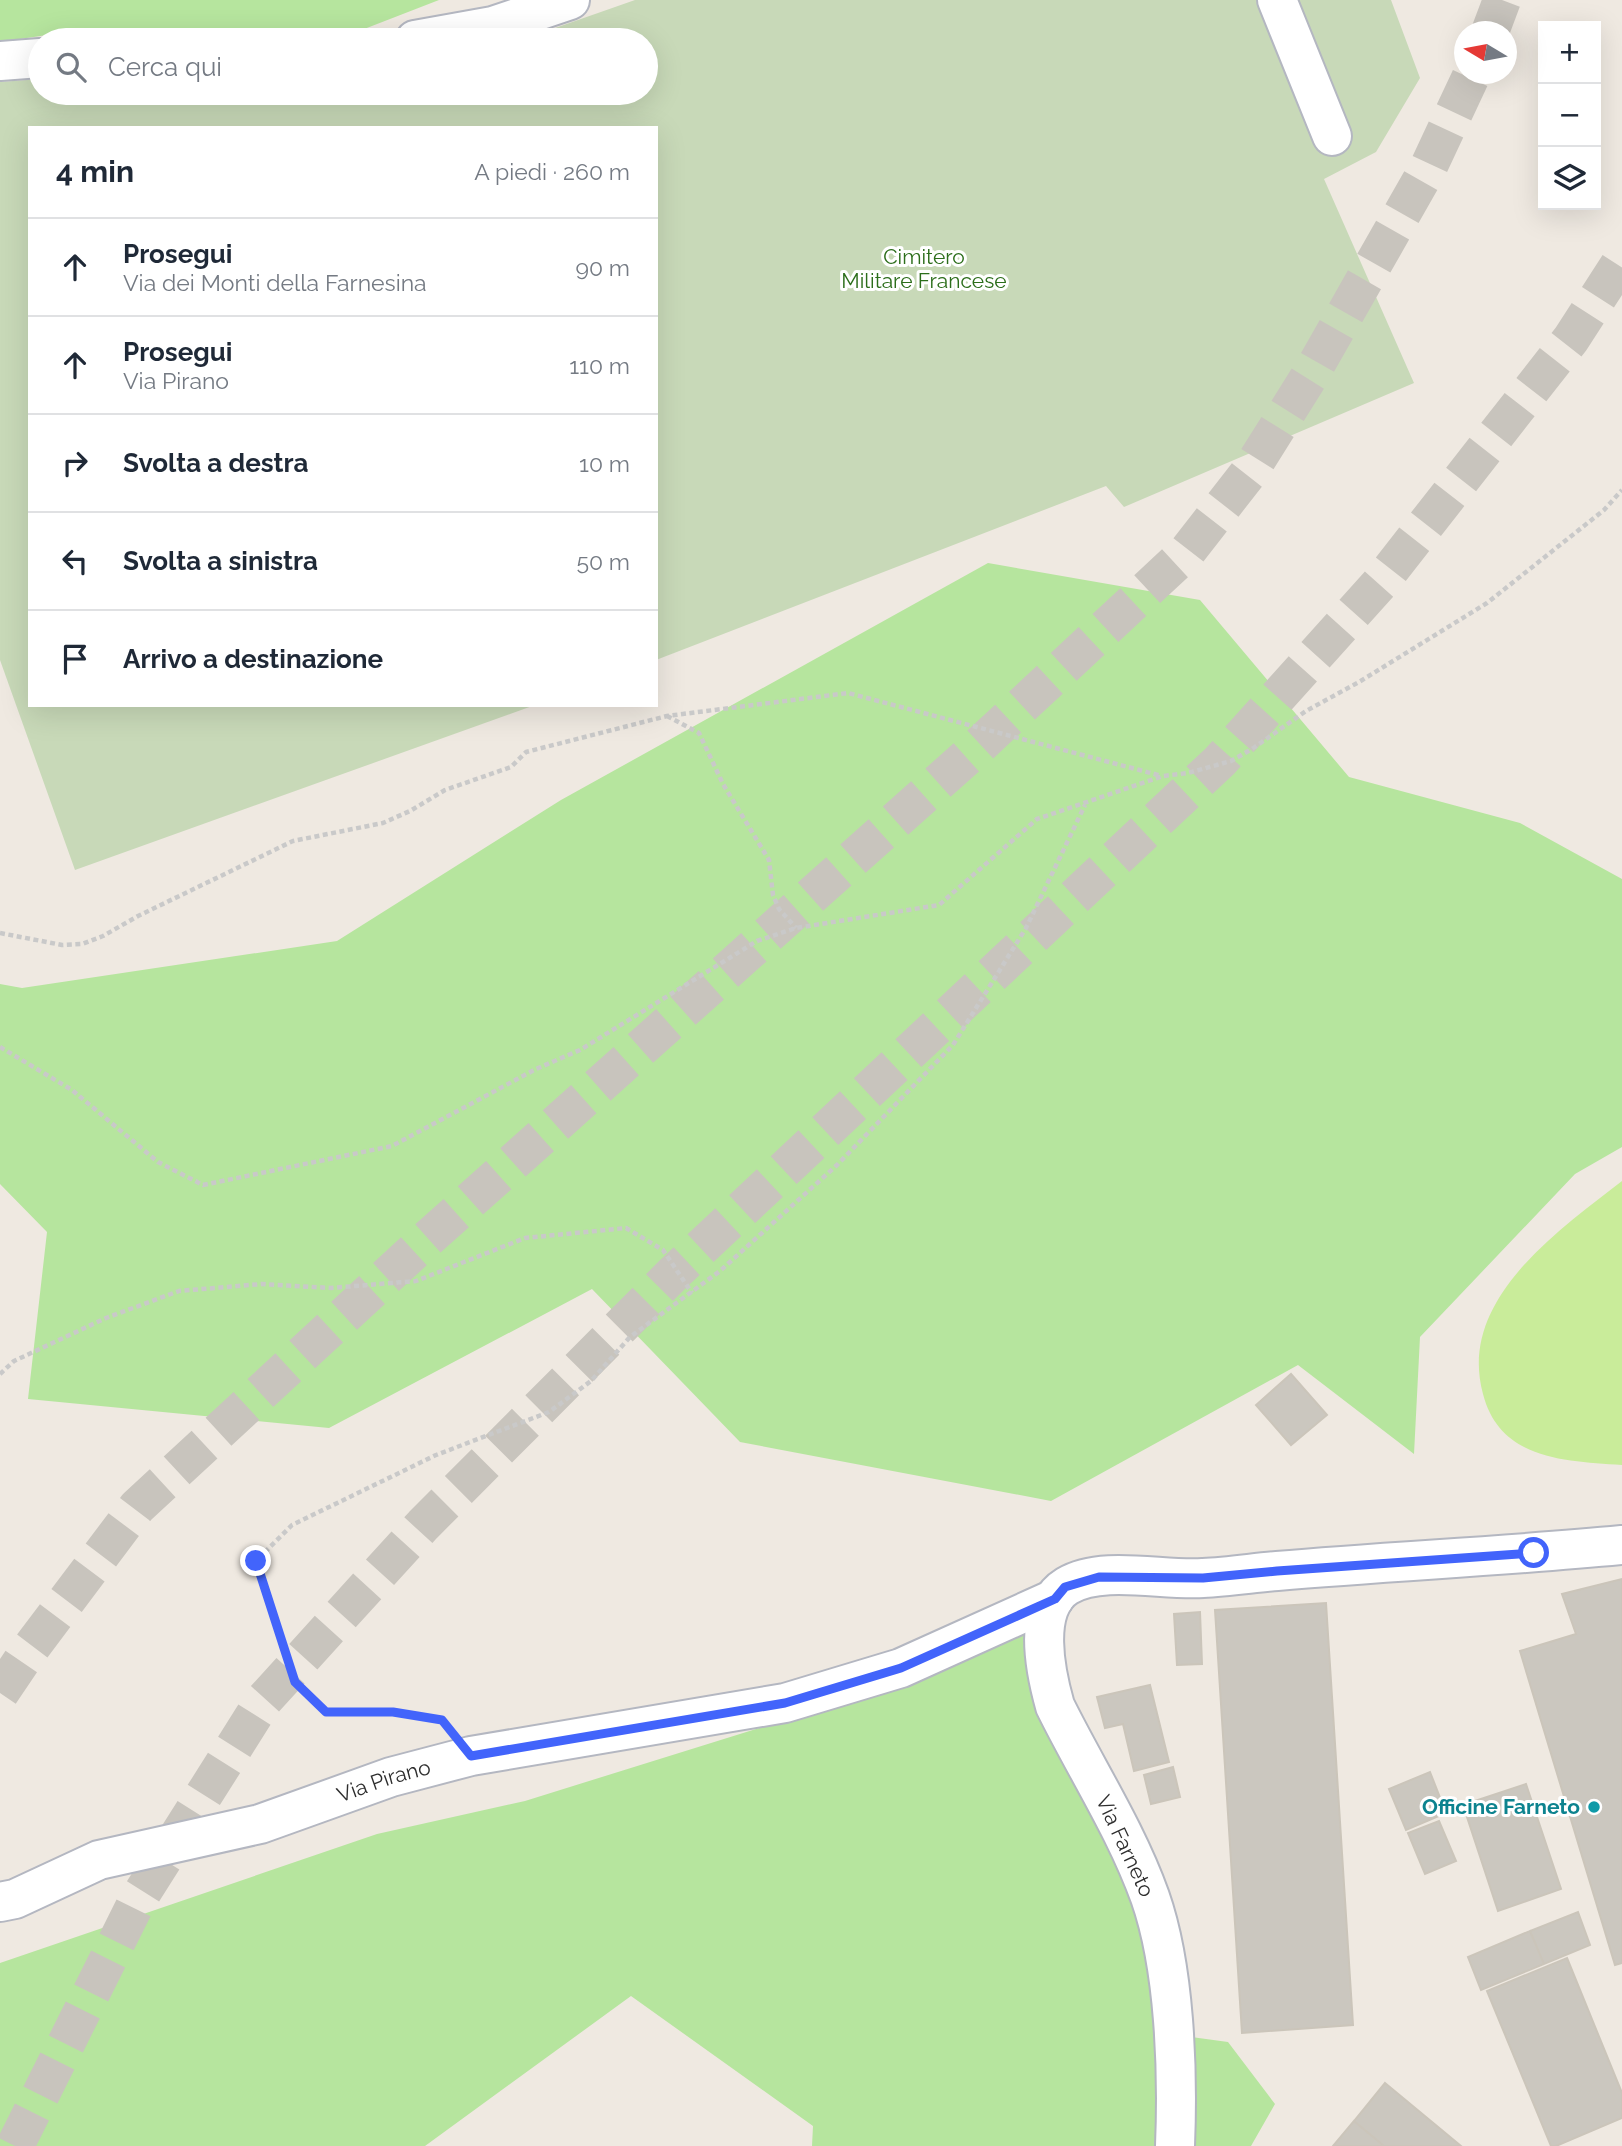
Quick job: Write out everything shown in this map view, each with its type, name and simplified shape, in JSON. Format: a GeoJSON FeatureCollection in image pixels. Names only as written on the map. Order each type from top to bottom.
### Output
{"type":"FeatureCollection","features":[{"type":"Feature","properties":{"kind":"street"},"geometry":{"type":"LineString","coordinates":[[482,28],[570,0]]}},
{"type":"Feature","properties":{"kind":"street"},"geometry":{"type":"LineString","coordinates":[[1277,0],[1332,136]]}},
{"type":"Feature","properties":{"kind":"street"},"geometry":{"type":"LineString","coordinates":[[0,61],[28,59]]}},
{"type":"Feature","properties":{"kind":"street","name":"Via Pirano"},"geometry":{"type":"LineString","coordinates":[[0,1902],[15,1899],[100,1860],[260,1824],[391,1777],[471,1756],[785,1703],[901,1668],[1055,1599],[1065,1587],[1099,1577],[1203,1578],[1622,1545]]}},
{"type":"Feature","properties":{"kind":"street","name":"Via Farneto"},"geometry":{"type":"LineString","coordinates":[[1055,1599],[1045,1625],[1044,1646],[1048,1680],[1055,1706],[1137,1863],[1151,1900],[1161,1941],[1172,2028],[1175,2146]]}},
{"type":"Feature","properties":{"kind":"path"},"geometry":{"type":"LineString","coordinates":[[0,1047],[72,1090],[158,1162],[203,1185],[392,1146],[536,1069],[580,1050],[757,941],[796,928],[939,905],[1037,819],[1163,776],[1188,773],[1231,761],[1306,711],[1359,682],[1487,603],[1604,510],[1622,490]]}},
{"type":"Feature","properties":{"kind":"path"},"geometry":{"type":"LineString","coordinates":[[0,933],[62,945],[82,944],[293,841],[383,822],[410,811],[445,790],[512,767],[526,752],[667,716],[848,693],[1163,776]]}},
{"type":"Feature","properties":{"kind":"path"},"geometry":{"type":"LineString","coordinates":[[667,716],[699,733],[723,784],[769,860],[773,895],[779,909],[796,928]]}},
{"type":"Feature","properties":{"kind":"path"},"geometry":{"type":"LineString","coordinates":[[471,1756],[442,1720],[393,1712],[326,1712],[295,1682],[256,1561],[292,1525],[436,1455],[549,1412],[591,1381],[630,1337],[720,1271],[837,1165],[953,1045],[1026,928],[1085,804]]}},
{"type":"Feature","properties":{"kind":"path"},"geometry":{"type":"LineString","coordinates":[[0,1374],[14,1361],[106,1318],[179,1291],[262,1283],[331,1288],[416,1280],[525,1238],[626,1228],[663,1250],[692,1293]]}},
{"type":"Feature","properties":{"kind":"green space"},"geometry":{"type":"Polygon","coordinates":[[[0,0],[439,0],[367,28],[28,28],[28,38],[0,42],[0,0]]]}},
{"type":"Feature","properties":{"kind":"green space","name":"Cimitero Militare Francese"},"geometry":{"type":"Polygon","coordinates":[[[635,0],[1391,0],[1420,78],[1376,152],[1324,179],[1414,383],[1124,507],[1106,486],[658,659],[658,126],[28,126],[28,707],[529,707],[75,870],[0,660],[0,82],[28,80],[28,105],[658,105],[658,28],[555,28],[635,0]]]}},
{"type":"Feature","properties":{"kind":"green space"},"geometry":{"type":"Polygon","coordinates":[[[988,563],[1200,600],[1349,777],[1520,823],[1622,879],[1622,1147],[1575,1174],[1420,1337],[1414,1454],[1298,1365],[1051,1501],[740,1442],[592,1289],[329,1428],[28,1399],[47,1232],[0,1184],[0,984],[22,988],[337,941],[561,800],[988,563]]]}},
{"type":"Feature","properties":{"kind":"green space"},"geometry":{"type":"Polygon","coordinates":[[[1622,1181],[1622,1465],[1579,1462],[1538,1453],[1519,1444],[1504,1432],[1492,1416],[1483,1394],[1479,1360],[1485,1328],[1499,1298],[1519,1271],[1570,1222],[1622,1181]]]}},
{"type":"Feature","properties":{"kind":"green space"},"geometry":{"type":"Polygon","coordinates":[[[1033,1628],[1153,1938],[1162,2033],[1228,2042],[1275,2104],[1251,2146],[812,2146],[813,2126],[631,1996],[425,2146],[0,2146],[0,1963],[377,1834],[525,1801],[932,1674],[1033,1628]]]}},
{"type":"Feature","properties":{"kind":"building"},"geometry":{"type":"Polygon","coordinates":[[[1291,1374],[1327,1415],[1291,1445],[1256,1405],[1291,1374]]]}},
{"type":"Feature","properties":{"kind":"building","name":"Officine Farneto"},"geometry":{"type":"Polygon","coordinates":[[[1622,1579],[1622,1963],[1615,1965],[1520,1651],[1576,1634],[1562,1594],[1622,1579]]]}},
{"type":"Feature","properties":{"kind":"building"},"geometry":{"type":"Polygon","coordinates":[[[1326,1603],[1353,2025],[1242,2033],[1215,1610],[1326,1603]]]}},
{"type":"Feature","properties":{"kind":"building"},"geometry":{"type":"Polygon","coordinates":[[[1200,1612],[1202,1664],[1177,1665],[1174,1614],[1200,1612]]]}},
{"type":"Feature","properties":{"kind":"building"},"geometry":{"type":"Polygon","coordinates":[[[1150,1685],[1169,1762],[1134,1771],[1123,1724],[1105,1728],[1097,1697],[1150,1685]]]}},
{"type":"Feature","properties":{"kind":"building"},"geometry":{"type":"Polygon","coordinates":[[[1173,1767],[1180,1797],[1151,1804],[1144,1775],[1173,1767]]]}},
{"type":"Feature","properties":{"kind":"building"},"geometry":{"type":"Polygon","coordinates":[[[1430,1772],[1446,1813],[1406,1830],[1389,1789],[1430,1772]]]}},
{"type":"Feature","properties":{"kind":"building"},"geometry":{"type":"Polygon","coordinates":[[[1526,1784],[1561,1889],[1498,1911],[1463,1805],[1526,1784]]]}},
{"type":"Feature","properties":{"kind":"building"},"geometry":{"type":"Polygon","coordinates":[[[1439,1821],[1456,1861],[1425,1874],[1408,1833],[1439,1821]]]}},
{"type":"Feature","properties":{"kind":"building"},"geometry":{"type":"Polygon","coordinates":[[[1578,1912],[1590,1945],[1544,1964],[1530,1931],[1578,1912]]]}},
{"type":"Feature","properties":{"kind":"building"},"geometry":{"type":"Polygon","coordinates":[[[1530,1931],[1544,1964],[1481,1990],[1468,1957],[1530,1931]]]}},
{"type":"Feature","properties":{"kind":"building"},"geometry":{"type":"Polygon","coordinates":[[[1567,1958],[1622,2093],[1622,2118],[1551,2146],[1487,1991],[1567,1958]]]}},
{"type":"Feature","properties":{"kind":"building"},"geometry":{"type":"Polygon","coordinates":[[[1385,2083],[1461,2146],[1384,2146],[1354,2121],[1385,2083]]]}},
{"type":"Feature","properties":{"kind":"building"},"geometry":{"type":"Polygon","coordinates":[[[1354,2121],[1384,2146],[1333,2146],[1354,2121]]]}},
{"type":"Feature","properties":{"kind":"tunnel"},"geometry":{"type":"LineString","coordinates":[[1494,21],[1502,0]]}},
{"type":"Feature","properties":{"kind":"tunnel"},"geometry":{"type":"LineString","coordinates":[[0,1693],[137,1507],[425,1241],[969,755],[1186,553],[1250,471],[1312,372],[1428,168],[1467,84]]}},
{"type":"Feature","properties":{"kind":"tunnel"},"geometry":{"type":"LineString","coordinates":[[15,2146],[137,1901],[263,1701],[423,1525],[674,1273],[1220,761],[1380,583],[1571,339],[1622,260]]}},
{"type":"Feature","properties":{"kind":"place","name":"Officine Farneto"},"geometry":{"type":"Point","coordinates":[1594,1807]}},
{"type":"Feature","properties":{"kind":"route"},"geometry":{"type":"LineString","coordinates":[[256,1561],[295,1682],[326,1712],[393,1712],[442,1720],[471,1756],[785,1703],[901,1668],[1055,1599],[1065,1587],[1082,1580],[1099,1577],[1203,1578],[1534,1553]]}}]}
